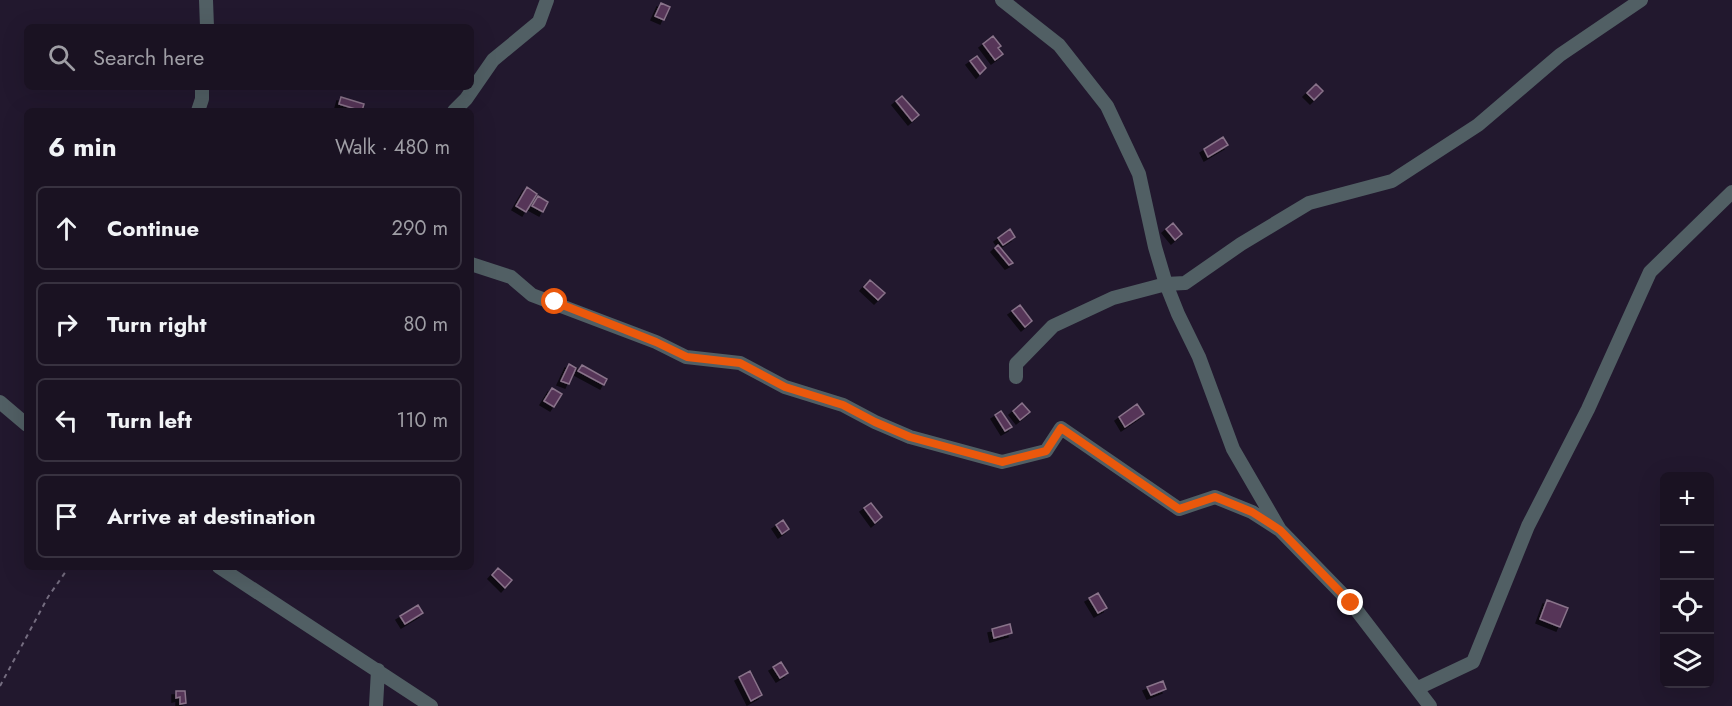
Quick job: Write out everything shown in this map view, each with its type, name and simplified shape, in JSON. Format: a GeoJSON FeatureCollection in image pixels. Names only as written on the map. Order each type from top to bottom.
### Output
{"type":"FeatureCollection","features":[{"type":"Feature","properties":{"kind":"street"},"geometry":{"type":"LineString","coordinates":[[206,0],[207,24]]}},
{"type":"Feature","properties":{"kind":"street"},"geometry":{"type":"LineString","coordinates":[[474,87],[493,60],[539,21],[547,0]]}},
{"type":"Feature","properties":{"kind":"street"},"geometry":{"type":"LineString","coordinates":[[1002,0],[1059,45],[1107,106],[1139,174],[1155,247],[1166,284],[1198,357],[1233,449],[1280,530]]}},
{"type":"Feature","properties":{"kind":"street"},"geometry":{"type":"LineString","coordinates":[[1016,377],[1016,364],[1053,326],[1113,298],[1166,284],[1185,283],[1241,244],[1309,203],[1392,181],[1478,125],[1560,55],[1641,0]]}},
{"type":"Feature","properties":{"kind":"street"},"geometry":{"type":"LineString","coordinates":[[199,108],[202,90]]}},
{"type":"Feature","properties":{"kind":"street"},"geometry":{"type":"LineString","coordinates":[[457,108],[472,90]]}},
{"type":"Feature","properties":{"kind":"street"},"geometry":{"type":"LineString","coordinates":[[1418,688],[1473,662],[1528,526],[1588,409],[1650,272],[1732,192]]}},
{"type":"Feature","properties":{"kind":"street"},"geometry":{"type":"LineString","coordinates":[[474,265],[511,277],[532,295],[656,342],[687,357],[740,363],[785,387],[843,405],[893,430],[933,444],[1002,462],[1046,451],[1061,428],[1179,509],[1215,497],[1252,512],[1280,530],[1351,603],[1430,706]]}},
{"type":"Feature","properties":{"kind":"street"},"geometry":{"type":"LineString","coordinates":[[0,402],[24,422]]}},
{"type":"Feature","properties":{"kind":"street"},"geometry":{"type":"LineString","coordinates":[[223,570],[431,706]]}},
{"type":"Feature","properties":{"kind":"street"},"geometry":{"type":"LineString","coordinates":[[376,706],[378,670]]}},
{"type":"Feature","properties":{"kind":"path"},"geometry":{"type":"LineString","coordinates":[[0,686],[48,597],[67,570]]}},
{"type":"Feature","properties":{"kind":"building"},"geometry":{"type":"Polygon","coordinates":[[[661,3],[670,7],[664,20],[655,16],[661,3]]]}},
{"type":"Feature","properties":{"kind":"building"},"geometry":{"type":"Polygon","coordinates":[[[993,36],[1001,46],[998,48],[1003,54],[995,60],[983,44],[993,36]]]}},
{"type":"Feature","properties":{"kind":"building"},"geometry":{"type":"Polygon","coordinates":[[[977,56],[986,68],[980,74],[970,61],[977,56]]]}},
{"type":"Feature","properties":{"kind":"building"},"geometry":{"type":"Polygon","coordinates":[[[1316,84],[1323,91],[1314,100],[1307,93],[1316,84]]]}},
{"type":"Feature","properties":{"kind":"building"},"geometry":{"type":"Polygon","coordinates":[[[902,96],[919,115],[912,121],[896,101],[902,96]]]}},
{"type":"Feature","properties":{"kind":"building"},"geometry":{"type":"Polygon","coordinates":[[[341,97],[364,104],[363,108],[352,108],[339,104],[341,97]]]}},
{"type":"Feature","properties":{"kind":"building"},"geometry":{"type":"Polygon","coordinates":[[[1223,137],[1228,145],[1208,157],[1204,149],[1223,137]]]}},
{"type":"Feature","properties":{"kind":"building"},"geometry":{"type":"Polygon","coordinates":[[[527,187],[537,194],[526,212],[516,206],[527,187]]]}},
{"type":"Feature","properties":{"kind":"building"},"geometry":{"type":"Polygon","coordinates":[[[538,196],[548,202],[543,212],[532,206],[538,196]]]}},
{"type":"Feature","properties":{"kind":"building"},"geometry":{"type":"Polygon","coordinates":[[[1173,223],[1182,234],[1175,240],[1166,229],[1173,223]]]}},
{"type":"Feature","properties":{"kind":"building"},"geometry":{"type":"Polygon","coordinates":[[[1010,229],[1015,237],[1003,245],[998,238],[1010,229]]]}},
{"type":"Feature","properties":{"kind":"building"},"geometry":{"type":"Polygon","coordinates":[[[998,245],[1013,263],[1009,265],[995,248],[998,245]]]}},
{"type":"Feature","properties":{"kind":"building"},"geometry":{"type":"Polygon","coordinates":[[[870,280],[885,293],[878,300],[864,287],[870,280]]]}},
{"type":"Feature","properties":{"kind":"building"},"geometry":{"type":"Polygon","coordinates":[[[1020,305],[1032,321],[1025,327],[1012,311],[1020,305]]]}},
{"type":"Feature","properties":{"kind":"building"},"geometry":{"type":"Polygon","coordinates":[[[569,364],[576,368],[569,384],[561,381],[569,364]]]}},
{"type":"Feature","properties":{"kind":"building"},"geometry":{"type":"Polygon","coordinates":[[[582,365],[607,379],[604,385],[578,371],[582,365]]]}},
{"type":"Feature","properties":{"kind":"building"},"geometry":{"type":"Polygon","coordinates":[[[552,388],[562,394],[554,407],[544,401],[552,388]]]}},
{"type":"Feature","properties":{"kind":"building"},"geometry":{"type":"Polygon","coordinates":[[[1022,403],[1030,412],[1020,420],[1013,411],[1022,403]]]}},
{"type":"Feature","properties":{"kind":"building"},"geometry":{"type":"Polygon","coordinates":[[[1137,404],[1144,414],[1125,427],[1119,417],[1137,404]]]}},
{"type":"Feature","properties":{"kind":"building"},"geometry":{"type":"Polygon","coordinates":[[[1001,411],[1012,427],[1005,431],[995,415],[1001,411]]]}},
{"type":"Feature","properties":{"kind":"building"},"geometry":{"type":"Polygon","coordinates":[[[871,503],[882,517],[875,523],[864,508],[871,503]]]}},
{"type":"Feature","properties":{"kind":"building"},"geometry":{"type":"Polygon","coordinates":[[[783,520],[789,529],[782,534],[776,525],[783,520]]]}},
{"type":"Feature","properties":{"kind":"building"},"geometry":{"type":"Polygon","coordinates":[[[498,568],[512,580],[505,588],[492,575],[498,568]]]}},
{"type":"Feature","properties":{"kind":"building"},"geometry":{"type":"Polygon","coordinates":[[[1098,593],[1107,608],[1098,613],[1089,598],[1098,593]]]}},
{"type":"Feature","properties":{"kind":"building"},"geometry":{"type":"Polygon","coordinates":[[[1547,600],[1568,608],[1560,627],[1540,619],[1547,600]]]}},
{"type":"Feature","properties":{"kind":"building"},"geometry":{"type":"Polygon","coordinates":[[[418,605],[423,613],[405,624],[400,616],[418,605]]]}},
{"type":"Feature","properties":{"kind":"building"},"geometry":{"type":"Polygon","coordinates":[[[1010,624],[1012,633],[994,638],[992,629],[1010,624]]]}},
{"type":"Feature","properties":{"kind":"building"},"geometry":{"type":"Polygon","coordinates":[[[781,662],[788,673],[780,678],[773,667],[781,662]]]}},
{"type":"Feature","properties":{"kind":"building"},"geometry":{"type":"Polygon","coordinates":[[[750,671],[762,695],[751,701],[739,677],[750,671]]]}},
{"type":"Feature","properties":{"kind":"building"},"geometry":{"type":"Polygon","coordinates":[[[1163,681],[1166,689],[1151,695],[1147,687],[1163,681]]]}},
{"type":"Feature","properties":{"kind":"building"},"geometry":{"type":"Polygon","coordinates":[[[176,691],[185,691],[186,703],[180,704],[180,697],[176,698],[176,691]]]}},
{"type":"Feature","properties":{"kind":"route"},"geometry":{"type":"LineString","coordinates":[[555,302],[656,342],[687,357],[740,363],[785,387],[843,405],[910,437],[1002,462],[1046,451],[1061,428],[1179,509],[1215,497],[1252,512],[1280,530],[1351,603]]}}]}
